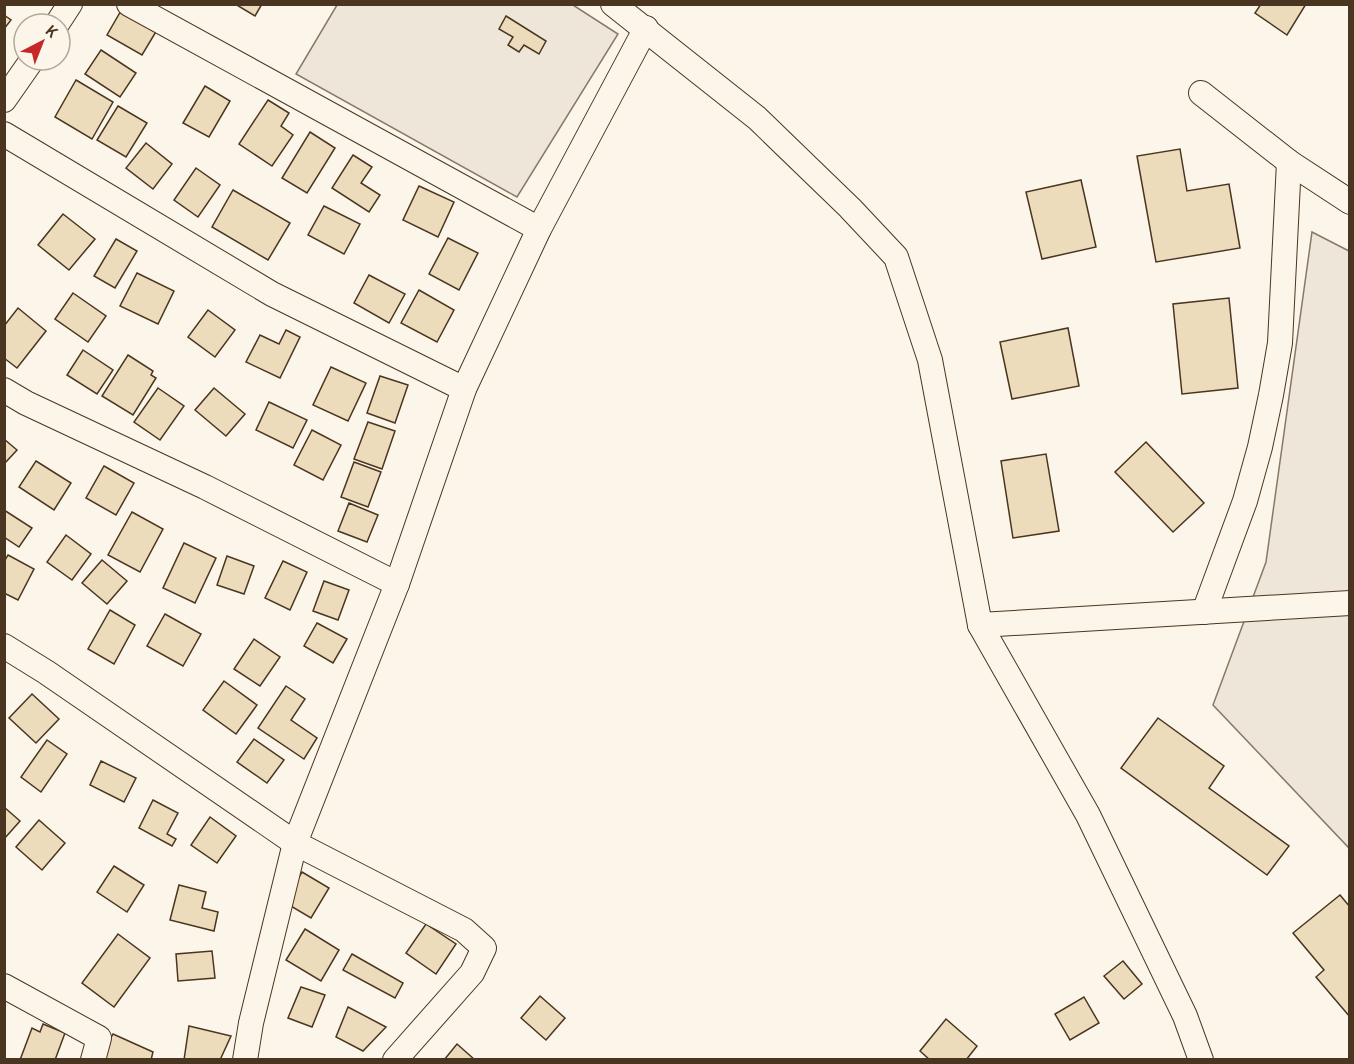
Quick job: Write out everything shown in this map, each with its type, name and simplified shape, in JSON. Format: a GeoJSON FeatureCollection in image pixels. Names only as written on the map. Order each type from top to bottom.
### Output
{"type":"FeatureCollection","features":[{"type":"Feature","properties":{"kind":"street"},"geometry":{"type":"LineString","coordinates":[[129,4],[539,229]]}},
{"type":"Feature","properties":{"kind":"street"},"geometry":{"type":"LineString","coordinates":[[613,4],[757,118],[850,208],[896,257],[930,360],[980,625],[1088,815],[1185,1016],[1201,1059]]}},
{"type":"Feature","properties":{"kind":"street"},"geometry":{"type":"LineString","coordinates":[[245,1059],[296,843],[397,584],[464,389],[539,229],[646,28]]}},
{"type":"Feature","properties":{"kind":"street"},"geometry":{"type":"LineString","coordinates":[[4,100],[24,72]]}},
{"type":"Feature","properties":{"kind":"street"},"geometry":{"type":"LineString","coordinates":[[1201,93],[1289,162],[1350,202]]}},
{"type":"Feature","properties":{"kind":"street"},"geometry":{"type":"LineString","coordinates":[[4,134],[272,294],[464,389]]}},
{"type":"Feature","properties":{"kind":"street"},"geometry":{"type":"LineString","coordinates":[[1204,612],[1245,501],[1271,395],[1280,344],[1289,162]]}},
{"type":"Feature","properties":{"kind":"street"},"geometry":{"type":"LineString","coordinates":[[4,390],[26,403],[205,487],[397,584]]}},
{"type":"Feature","properties":{"kind":"street"},"geometry":{"type":"LineString","coordinates":[[980,625],[1350,603]]}},
{"type":"Feature","properties":{"kind":"street"},"geometry":{"type":"LineString","coordinates":[[4,646],[46,672],[296,843],[464,930],[484,948],[472,973],[396,1059]]}},
{"type":"Feature","properties":{"kind":"street"},"geometry":{"type":"LineString","coordinates":[[4,986],[99,1038],[93,1059]]}},
{"type":"Feature","properties":{"kind":"shaded area"},"geometry":{"type":"Polygon","coordinates":[[[337,5],[573,5],[618,34],[517,197],[296,74],[337,5]]]}},
{"type":"Feature","properties":{"kind":"shaded area"},"geometry":{"type":"Polygon","coordinates":[[[1312,232],[1349,251],[1349,848],[1213,705],[1266,562],[1312,232]]]}},
{"type":"Feature","properties":{"kind":"building"},"geometry":{"type":"Polygon","coordinates":[[[235,4],[262,4],[255,16],[235,4]]]}},
{"type":"Feature","properties":{"kind":"building"},"geometry":{"type":"Polygon","coordinates":[[[1261,4],[1306,4],[1287,35],[1255,13],[1261,4]]]}},
{"type":"Feature","properties":{"kind":"building"},"geometry":{"type":"Polygon","coordinates":[[[122,9],[157,30],[142,55],[107,35],[122,9]]]}},
{"type":"Feature","properties":{"kind":"building"},"geometry":{"type":"Polygon","coordinates":[[[4,15],[11,20],[4,29],[4,15]]]}},
{"type":"Feature","properties":{"kind":"building"},"geometry":{"type":"Polygon","coordinates":[[[506,16],[546,41],[539,54],[524,45],[519,52],[508,45],[513,37],[499,29],[506,16]]]}},
{"type":"Feature","properties":{"kind":"building"},"geometry":{"type":"Polygon","coordinates":[[[101,50],[136,73],[120,97],[85,74],[101,50]]]}},
{"type":"Feature","properties":{"kind":"building"},"geometry":{"type":"Polygon","coordinates":[[[76,80],[113,102],[92,139],[55,117],[76,80]]]}},
{"type":"Feature","properties":{"kind":"building"},"geometry":{"type":"Polygon","coordinates":[[[205,86],[230,101],[209,137],[183,123],[205,86]]]}},
{"type":"Feature","properties":{"kind":"building"},"geometry":{"type":"Polygon","coordinates":[[[268,100],[289,113],[281,126],[293,135],[272,166],[239,144],[268,100]]]}},
{"type":"Feature","properties":{"kind":"building"},"geometry":{"type":"Polygon","coordinates":[[[118,106],[147,123],[126,157],[97,140],[118,106]]]}},
{"type":"Feature","properties":{"kind":"building"},"geometry":{"type":"Polygon","coordinates":[[[310,132],[335,148],[307,193],[282,178],[310,132]]]}},
{"type":"Feature","properties":{"kind":"building"},"geometry":{"type":"Polygon","coordinates":[[[146,143],[172,164],[153,189],[126,168],[146,143]]]}},
{"type":"Feature","properties":{"kind":"building"},"geometry":{"type":"Polygon","coordinates":[[[1180,149],[1187,191],[1229,184],[1240,248],[1156,262],[1137,156],[1180,149]]]}},
{"type":"Feature","properties":{"kind":"building"},"geometry":{"type":"Polygon","coordinates":[[[353,155],[372,167],[361,183],[380,195],[369,212],[332,188],[353,155]]]}},
{"type":"Feature","properties":{"kind":"building"},"geometry":{"type":"Polygon","coordinates":[[[196,168],[220,185],[198,217],[174,200],[196,168]]]}},
{"type":"Feature","properties":{"kind":"building"},"geometry":{"type":"Polygon","coordinates":[[[1081,180],[1096,247],[1042,259],[1026,192],[1081,180]]]}},
{"type":"Feature","properties":{"kind":"building"},"geometry":{"type":"Polygon","coordinates":[[[419,186],[454,202],[438,237],[403,220],[419,186]]]}},
{"type":"Feature","properties":{"kind":"building"},"geometry":{"type":"Polygon","coordinates":[[[233,190],[290,223],[268,260],[212,227],[233,190]]]}},
{"type":"Feature","properties":{"kind":"building"},"geometry":{"type":"Polygon","coordinates":[[[324,206],[360,224],[344,254],[308,235],[324,206]]]}},
{"type":"Feature","properties":{"kind":"building"},"geometry":{"type":"Polygon","coordinates":[[[63,214],[95,239],[69,270],[38,245],[63,214]]]}},
{"type":"Feature","properties":{"kind":"building"},"geometry":{"type":"Polygon","coordinates":[[[448,238],[478,253],[459,290],[429,274],[448,238]]]}},
{"type":"Feature","properties":{"kind":"building"},"geometry":{"type":"Polygon","coordinates":[[[116,239],[137,251],[115,288],[94,276],[116,239]]]}},
{"type":"Feature","properties":{"kind":"building"},"geometry":{"type":"Polygon","coordinates":[[[137,273],[174,291],[158,324],[120,306],[137,273]]]}},
{"type":"Feature","properties":{"kind":"building"},"geometry":{"type":"Polygon","coordinates":[[[369,275],[405,294],[389,323],[354,303],[369,275]]]}},
{"type":"Feature","properties":{"kind":"building"},"geometry":{"type":"Polygon","coordinates":[[[419,290],[454,310],[437,342],[401,323],[419,290]]]}},
{"type":"Feature","properties":{"kind":"building"},"geometry":{"type":"Polygon","coordinates":[[[73,293],[106,316],[88,342],[55,319],[73,293]]]}},
{"type":"Feature","properties":{"kind":"building"},"geometry":{"type":"Polygon","coordinates":[[[1229,298],[1238,388],[1182,394],[1173,304],[1229,298]]]}},
{"type":"Feature","properties":{"kind":"building"},"geometry":{"type":"Polygon","coordinates":[[[18,308],[46,331],[17,368],[4,358],[4,326],[18,308]]]}},
{"type":"Feature","properties":{"kind":"building"},"geometry":{"type":"Polygon","coordinates":[[[208,310],[235,330],[215,357],[188,337],[208,310]]]}},
{"type":"Feature","properties":{"kind":"building"},"geometry":{"type":"Polygon","coordinates":[[[1068,328],[1079,386],[1012,399],[1000,342],[1068,328]]]}},
{"type":"Feature","properties":{"kind":"building"},"geometry":{"type":"Polygon","coordinates":[[[286,330],[300,337],[280,378],[246,362],[260,335],[279,344],[286,330]]]}},
{"type":"Feature","properties":{"kind":"building"},"geometry":{"type":"Polygon","coordinates":[[[83,350],[113,370],[97,394],[67,375],[83,350]]]}},
{"type":"Feature","properties":{"kind":"building"},"geometry":{"type":"Polygon","coordinates":[[[128,355],[153,371],[151,375],[156,378],[133,415],[102,396],[128,355]]]}},
{"type":"Feature","properties":{"kind":"building"},"geometry":{"type":"Polygon","coordinates":[[[331,367],[366,383],[348,421],[313,405],[331,367]]]}},
{"type":"Feature","properties":{"kind":"building"},"geometry":{"type":"Polygon","coordinates":[[[380,376],[408,385],[395,423],[367,413],[380,376]]]}},
{"type":"Feature","properties":{"kind":"building"},"geometry":{"type":"Polygon","coordinates":[[[158,388],[184,406],[160,440],[134,422],[158,388]]]}},
{"type":"Feature","properties":{"kind":"building"},"geometry":{"type":"Polygon","coordinates":[[[214,388],[245,414],[226,436],[195,410],[214,388]]]}},
{"type":"Feature","properties":{"kind":"building"},"geometry":{"type":"Polygon","coordinates":[[[269,402],[307,420],[293,448],[256,430],[269,402]]]}},
{"type":"Feature","properties":{"kind":"building"},"geometry":{"type":"Polygon","coordinates":[[[368,422],[395,431],[382,469],[354,459],[368,422]]]}},
{"type":"Feature","properties":{"kind":"building"},"geometry":{"type":"Polygon","coordinates":[[[312,430],[341,445],[323,480],[294,465],[312,430]]]}},
{"type":"Feature","properties":{"kind":"building"},"geometry":{"type":"Polygon","coordinates":[[[4,439],[17,450],[4,464],[4,439]]]}},
{"type":"Feature","properties":{"kind":"building"},"geometry":{"type":"Polygon","coordinates":[[[1146,442],[1204,503],[1173,532],[1115,472],[1146,442]]]}},
{"type":"Feature","properties":{"kind":"building"},"geometry":{"type":"Polygon","coordinates":[[[1046,454],[1059,531],[1013,538],[1001,461],[1046,454]]]}},
{"type":"Feature","properties":{"kind":"building"},"geometry":{"type":"Polygon","coordinates":[[[36,461],[71,483],[54,510],[19,487],[36,461]]]}},
{"type":"Feature","properties":{"kind":"building"},"geometry":{"type":"Polygon","coordinates":[[[354,462],[381,472],[368,507],[341,497],[354,462]]]}},
{"type":"Feature","properties":{"kind":"building"},"geometry":{"type":"Polygon","coordinates":[[[104,466],[134,483],[116,515],[86,498],[104,466]]]}},
{"type":"Feature","properties":{"kind":"building"},"geometry":{"type":"Polygon","coordinates":[[[349,503],[378,515],[367,542],[338,531],[349,503]]]}},
{"type":"Feature","properties":{"kind":"building"},"geometry":{"type":"Polygon","coordinates":[[[4,510],[32,528],[19,547],[4,537],[4,510]]]}},
{"type":"Feature","properties":{"kind":"building"},"geometry":{"type":"Polygon","coordinates":[[[132,512],[163,529],[140,572],[108,555],[132,512]]]}},
{"type":"Feature","properties":{"kind":"building"},"geometry":{"type":"Polygon","coordinates":[[[66,535],[91,554],[72,580],[47,562],[66,535]]]}},
{"type":"Feature","properties":{"kind":"building"},"geometry":{"type":"Polygon","coordinates":[[[184,543],[216,558],[195,603],[163,588],[184,543]]]}},
{"type":"Feature","properties":{"kind":"building"},"geometry":{"type":"Polygon","coordinates":[[[8,555],[34,569],[18,600],[4,593],[4,562],[8,555]]]}},
{"type":"Feature","properties":{"kind":"building"},"geometry":{"type":"Polygon","coordinates":[[[227,556],[254,566],[244,594],[217,585],[227,556]]]}},
{"type":"Feature","properties":{"kind":"building"},"geometry":{"type":"Polygon","coordinates":[[[102,560],[127,581],[107,604],[82,583],[102,560]]]}},
{"type":"Feature","properties":{"kind":"building"},"geometry":{"type":"Polygon","coordinates":[[[283,561],[307,572],[290,610],[265,598],[283,561]]]}},
{"type":"Feature","properties":{"kind":"building"},"geometry":{"type":"Polygon","coordinates":[[[324,581],[349,590],[338,620],[313,611],[324,581]]]}},
{"type":"Feature","properties":{"kind":"building"},"geometry":{"type":"Polygon","coordinates":[[[110,610],[135,625],[114,664],[88,649],[110,610]]]}},
{"type":"Feature","properties":{"kind":"building"},"geometry":{"type":"Polygon","coordinates":[[[165,614],[201,634],[183,666],[147,646],[165,614]]]}},
{"type":"Feature","properties":{"kind":"building"},"geometry":{"type":"Polygon","coordinates":[[[317,623],[347,639],[333,663],[304,646],[317,623]]]}},
{"type":"Feature","properties":{"kind":"building"},"geometry":{"type":"Polygon","coordinates":[[[254,639],[280,657],[260,686],[234,669],[254,639]]]}},
{"type":"Feature","properties":{"kind":"building"},"geometry":{"type":"Polygon","coordinates":[[[224,681],[257,705],[236,734],[203,710],[224,681]]]}},
{"type":"Feature","properties":{"kind":"building"},"geometry":{"type":"Polygon","coordinates":[[[286,686],[305,699],[291,720],[317,738],[304,759],[258,728],[286,686]]]}},
{"type":"Feature","properties":{"kind":"building"},"geometry":{"type":"Polygon","coordinates":[[[32,694],[59,719],[36,743],[9,718],[32,694]]]}},
{"type":"Feature","properties":{"kind":"building"},"geometry":{"type":"Polygon","coordinates":[[[1158,718],[1224,766],[1209,788],[1289,846],[1267,875],[1121,768],[1158,718]]]}},
{"type":"Feature","properties":{"kind":"building"},"geometry":{"type":"Polygon","coordinates":[[[254,739],[284,760],[267,783],[237,762],[254,739]]]}},
{"type":"Feature","properties":{"kind":"building"},"geometry":{"type":"Polygon","coordinates":[[[47,740],[67,754],[41,792],[21,777],[47,740]]]}},
{"type":"Feature","properties":{"kind":"building"},"geometry":{"type":"Polygon","coordinates":[[[101,761],[136,778],[124,802],[90,785],[101,761]]]}},
{"type":"Feature","properties":{"kind":"building"},"geometry":{"type":"Polygon","coordinates":[[[153,800],[178,813],[167,834],[176,839],[172,846],[139,828],[153,800]]]}},
{"type":"Feature","properties":{"kind":"building"},"geometry":{"type":"Polygon","coordinates":[[[4,807],[20,821],[4,839],[4,807]]]}},
{"type":"Feature","properties":{"kind":"building"},"geometry":{"type":"Polygon","coordinates":[[[210,817],[236,836],[217,863],[191,845],[210,817]]]}},
{"type":"Feature","properties":{"kind":"building"},"geometry":{"type":"Polygon","coordinates":[[[39,820],[65,843],[42,870],[16,847],[39,820]]]}},
{"type":"Feature","properties":{"kind":"building"},"geometry":{"type":"Polygon","coordinates":[[[114,866],[144,885],[127,912],[97,892],[114,866]]]}},
{"type":"Feature","properties":{"kind":"building"},"geometry":{"type":"Polygon","coordinates":[[[302,872],[329,888],[311,918],[284,902],[302,872]]]}},
{"type":"Feature","properties":{"kind":"building"},"geometry":{"type":"Polygon","coordinates":[[[179,885],[206,892],[202,908],[218,912],[214,931],[170,920],[179,885]]]}},
{"type":"Feature","properties":{"kind":"building"},"geometry":{"type":"Polygon","coordinates":[[[1340,895],[1350,907],[1350,1017],[1316,977],[1324,970],[1293,933],[1340,895]]]}},
{"type":"Feature","properties":{"kind":"building"},"geometry":{"type":"Polygon","coordinates":[[[426,924],[456,944],[436,974],[406,953],[426,924]]]}},
{"type":"Feature","properties":{"kind":"building"},"geometry":{"type":"Polygon","coordinates":[[[305,929],[339,950],[321,981],[286,960],[305,929]]]}},
{"type":"Feature","properties":{"kind":"building"},"geometry":{"type":"Polygon","coordinates":[[[118,934],[150,958],[114,1007],[82,983],[118,934]]]}},
{"type":"Feature","properties":{"kind":"building"},"geometry":{"type":"Polygon","coordinates":[[[212,951],[215,978],[178,981],[176,954],[212,951]]]}},
{"type":"Feature","properties":{"kind":"building"},"geometry":{"type":"Polygon","coordinates":[[[352,954],[403,983],[395,998],[343,970],[352,954]]]}},
{"type":"Feature","properties":{"kind":"building"},"geometry":{"type":"Polygon","coordinates":[[[1123,961],[1142,984],[1124,999],[1104,976],[1123,961]]]}},
{"type":"Feature","properties":{"kind":"building"},"geometry":{"type":"Polygon","coordinates":[[[301,987],[325,995],[312,1027],[288,1018],[301,987]]]}},
{"type":"Feature","properties":{"kind":"building"},"geometry":{"type":"Polygon","coordinates":[[[540,996],[565,1018],[546,1040],[521,1018],[540,996]]]}},
{"type":"Feature","properties":{"kind":"building"},"geometry":{"type":"Polygon","coordinates":[[[1084,997],[1099,1023],[1070,1040],[1055,1014],[1084,997]]]}},
{"type":"Feature","properties":{"kind":"building"},"geometry":{"type":"Polygon","coordinates":[[[348,1007],[386,1027],[363,1051],[336,1037],[348,1007]]]}},
{"type":"Feature","properties":{"kind":"building"},"geometry":{"type":"Polygon","coordinates":[[[946,1019],[977,1046],[966,1060],[930,1060],[920,1051],[946,1019]]]}},
{"type":"Feature","properties":{"kind":"building"},"geometry":{"type":"Polygon","coordinates":[[[43,1024],[65,1033],[55,1060],[20,1060],[32,1028],[40,1032],[43,1024]]]}},
{"type":"Feature","properties":{"kind":"building"},"geometry":{"type":"Polygon","coordinates":[[[189,1026],[231,1036],[220,1060],[184,1060],[189,1026]]]}},
{"type":"Feature","properties":{"kind":"building"},"geometry":{"type":"Polygon","coordinates":[[[113,1034],[153,1052],[151,1060],[99,1059],[113,1034]]]}},
{"type":"Feature","properties":{"kind":"building"},"geometry":{"type":"Polygon","coordinates":[[[457,1044],[475,1060],[444,1060],[457,1044]]]}}]}
